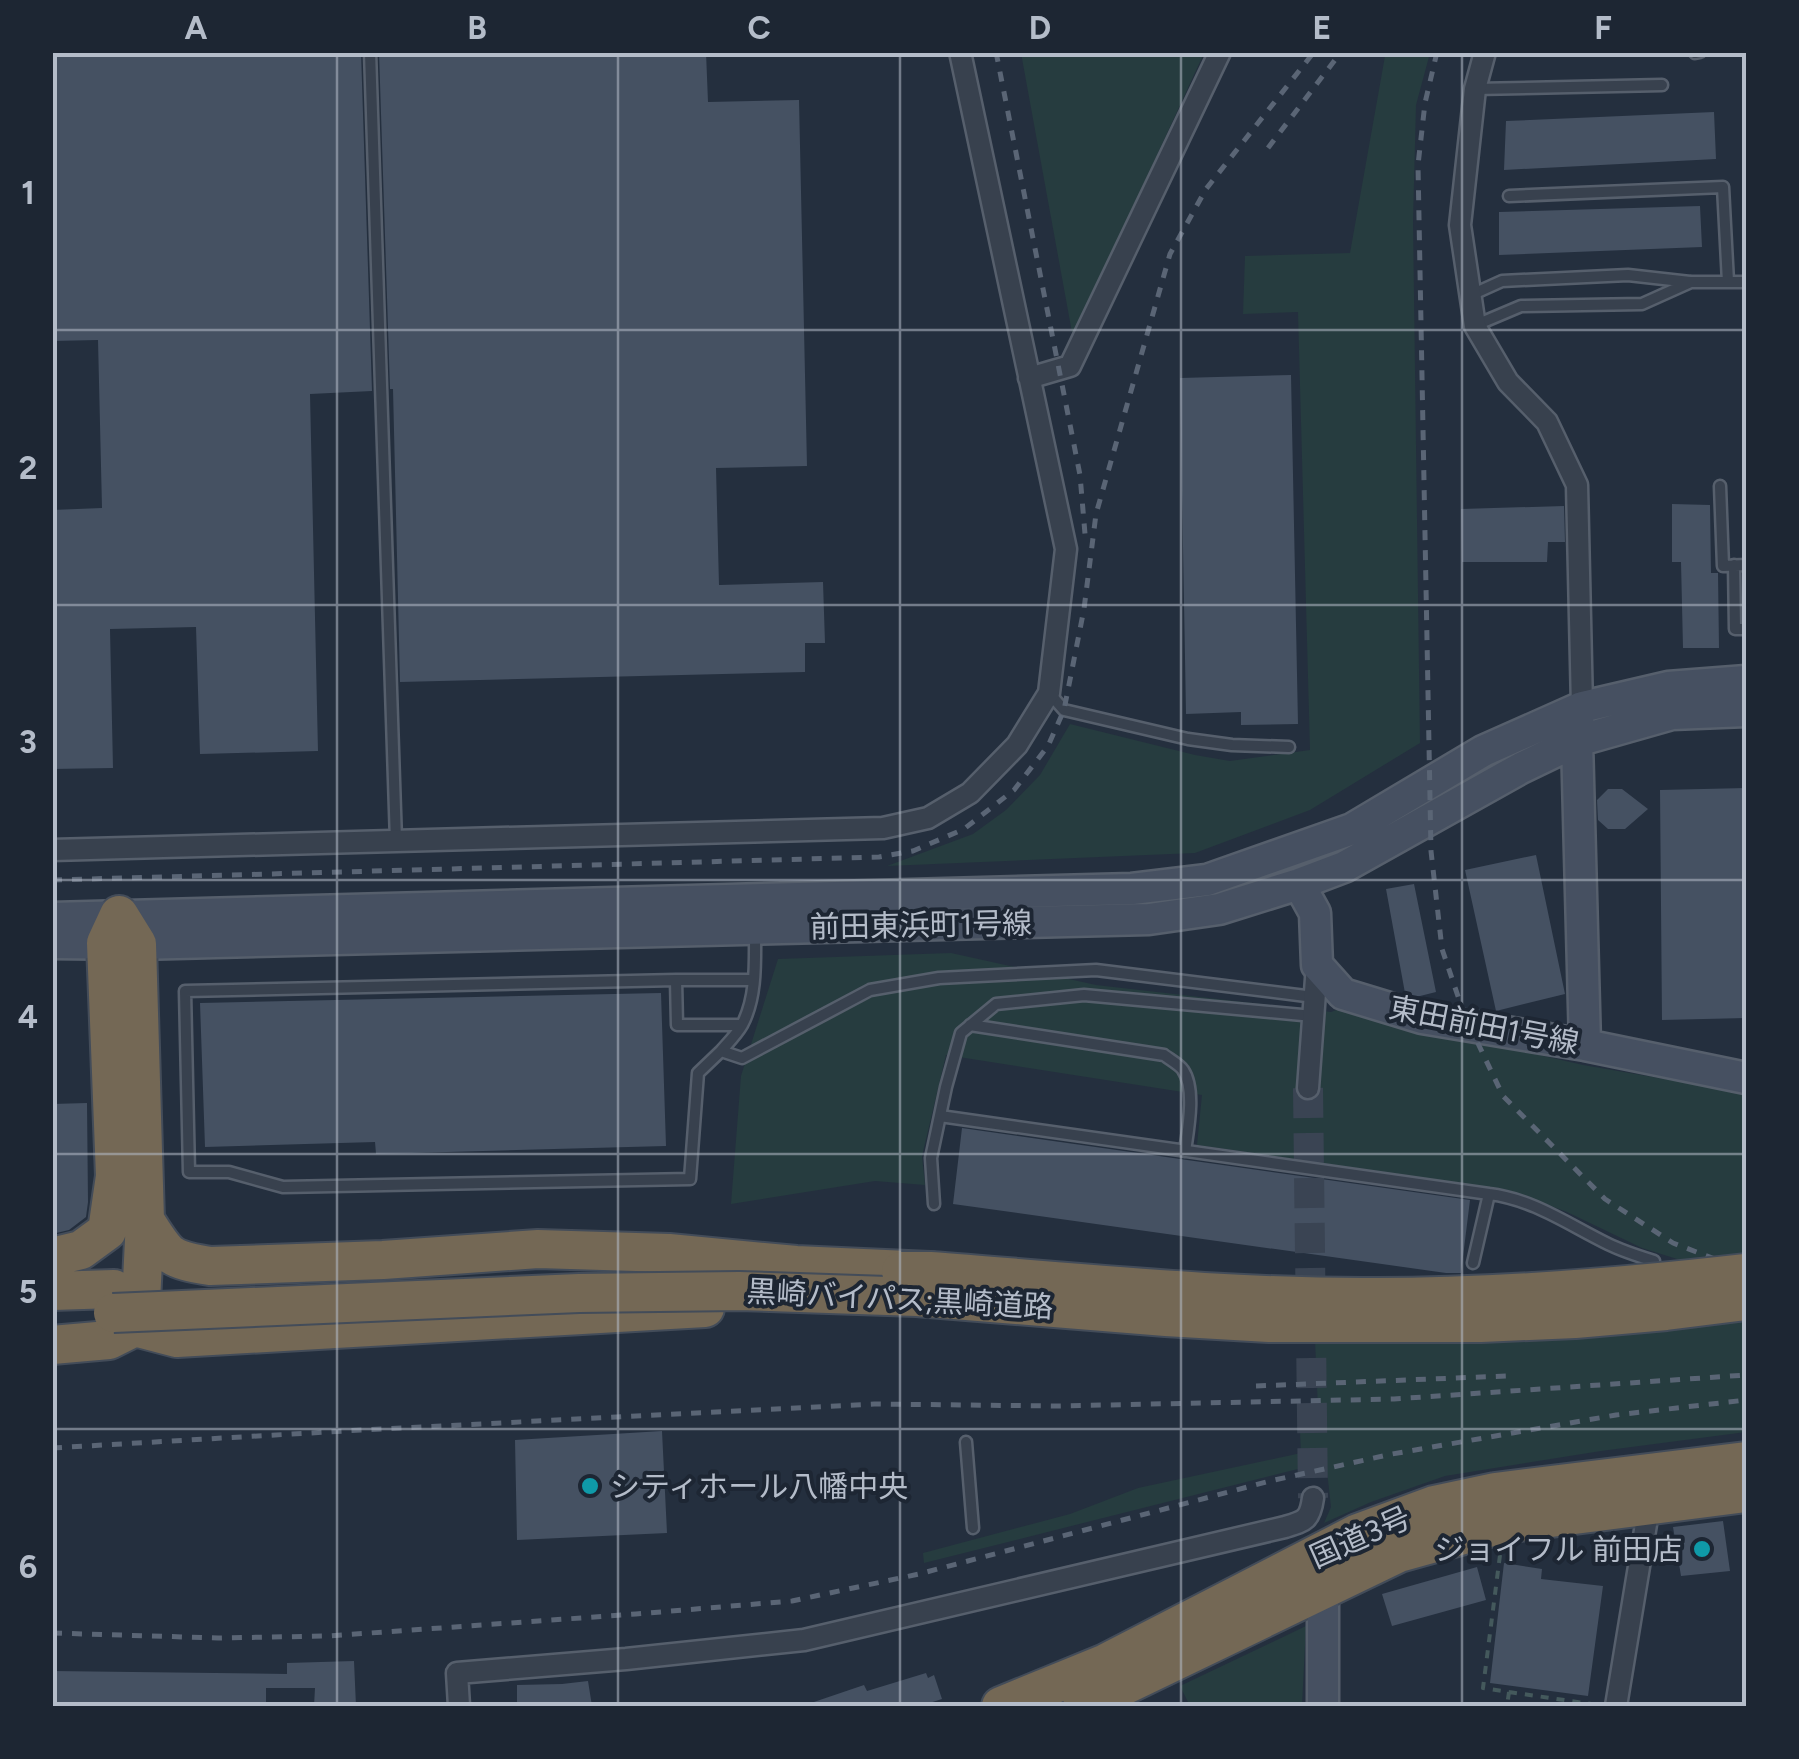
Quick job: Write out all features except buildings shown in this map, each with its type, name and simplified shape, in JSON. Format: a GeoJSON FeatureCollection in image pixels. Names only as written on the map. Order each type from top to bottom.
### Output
{"type":"FeatureCollection","features":[{"type":"Feature","properties":{"kind":"highway"},"geometry":{"type":"LineString","coordinates":[[121,934],[115,1176],[124,1301],[134,1327]]}},
{"type":"Feature","properties":{"kind":"highway"},"geometry":{"type":"LineString","coordinates":[[121,934],[145,1220],[141,1302],[134,1327]]}},
{"type":"Feature","properties":{"kind":"highway"},"geometry":{"type":"LineString","coordinates":[[52,1256],[82,1250],[106,1230],[115,1176]]}},
{"type":"Feature","properties":{"kind":"highway"},"geometry":{"type":"LineString","coordinates":[[145,1220],[166,1254],[210,1266],[538,1249],[669,1253],[796,1265],[924,1284]]}},
{"type":"Feature","properties":{"kind":"highway","name":"黒崎バイパス;黒崎道路"},"geometry":{"type":"LineString","coordinates":[[52,1291],[577,1271],[1374,1298],[1577,1290],[1746,1273]]}},
{"type":"Feature","properties":{"kind":"highway"},"geometry":{"type":"LineString","coordinates":[[52,1345],[110,1340],[134,1327],[177,1338],[384,1327],[924,1284]]}},
{"type":"Feature","properties":{"kind":"highway","name":"黒崎バイパス;黒崎道路"},"geometry":{"type":"LineString","coordinates":[[52,1316],[579,1293],[924,1284],[1166,1317],[1270,1323],[1575,1319],[1746,1301]]}},
{"type":"Feature","properties":{"kind":"highway","name":"国道3号"},"geometry":{"type":"LineString","coordinates":[[1002,1706],[1106,1662],[1358,1534],[1434,1506],[1494,1492],[1746,1461]]}},
{"type":"Feature","properties":{"kind":"highway","name":"国道3号"},"geometry":{"type":"LineString","coordinates":[[1082,1706],[1399,1553],[1503,1524],[1746,1493]]}},
{"type":"Feature","properties":{"kind":"street"},"geometry":{"type":"LineString","coordinates":[[52,850],[883,828],[928,818],[970,793],[1017,745],[1049,693],[1066,549],[960,52]]}},
{"type":"Feature","properties":{"kind":"street"},"geometry":{"type":"LineString","coordinates":[[1030,378],[1070,366],[1220,52]]}},
{"type":"Feature","properties":{"kind":"street"},"geometry":{"type":"LineString","coordinates":[[1485,52],[1476,89],[1460,225],[1475,326],[1508,382],[1547,422],[1577,486],[1582,707],[1577,742],[1585,1045]]}},
{"type":"Feature","properties":{"kind":"street","name":"前田東浜町1号線"},"geometry":{"type":"LineString","coordinates":[[52,942],[121,934],[1132,888],[1208,880],[1352,829],[1484,751],[1582,707],[1668,687],[1746,681]]}},
{"type":"Feature","properties":{"kind":"street","name":"前田東浜町1号線"},"geometry":{"type":"LineString","coordinates":[[52,918],[121,934],[754,929],[1149,919],[1219,909],[1344,867],[1520,768],[1577,742],[1672,714],[1746,711]]}},
{"type":"Feature","properties":{"kind":"street"},"geometry":{"type":"LineString","coordinates":[[1299,884],[1315,913],[1317,965],[1308,1088]]}},
{"type":"Feature","properties":{"kind":"street","name":"東田前田1号線"},"geometry":{"type":"LineString","coordinates":[[1317,965],[1342,994],[1422,1018],[1585,1045],[1746,1078]]}},
{"type":"Feature","properties":{"kind":"street"},"geometry":{"type":"LineString","coordinates":[[459,1706],[457,1673],[804,1640],[1285,1527],[1304,1521],[1311,1512],[1312,1498]]}},
{"type":"Feature","properties":{"kind":"street"},"geometry":{"type":"LineString","coordinates":[[1616,1706],[1649,1506]]}},
{"type":"Feature","properties":{"kind":"street"},"geometry":{"type":"LineString","coordinates":[[1323,1706],[1324,1592]]}},
{"type":"Feature","properties":{"kind":"lane"},"geometry":{"type":"LineString","coordinates":[[370,52],[396,841]]}},
{"type":"Feature","properties":{"kind":"lane"},"geometry":{"type":"LineString","coordinates":[[1476,89],[1662,85]]}},
{"type":"Feature","properties":{"kind":"lane"},"geometry":{"type":"LineString","coordinates":[[1509,196],[1724,187],[1728,282]]}},
{"type":"Feature","properties":{"kind":"lane"},"geometry":{"type":"LineString","coordinates":[[1471,296],[1502,281],[1628,275],[1691,282],[1746,282]]}},
{"type":"Feature","properties":{"kind":"lane"},"geometry":{"type":"LineString","coordinates":[[1475,326],[1520,306],[1642,304],[1691,282]]}},
{"type":"Feature","properties":{"kind":"lane"},"geometry":{"type":"LineString","coordinates":[[1720,486],[1724,566],[1746,565]]}},
{"type":"Feature","properties":{"kind":"lane"},"geometry":{"type":"LineString","coordinates":[[1734,566],[1734,629],[1746,629]]}},
{"type":"Feature","properties":{"kind":"lane"},"geometry":{"type":"LineString","coordinates":[[1049,693],[1064,710],[1188,738],[1232,745],[1289,747]]}},
{"type":"Feature","properties":{"kind":"lane"},"geometry":{"type":"LineString","coordinates":[[754,929],[754,980],[752,996],[742,1025],[698,1073],[690,1179],[283,1187],[229,1172],[189,1172],[184,992],[754,980]]}},
{"type":"Feature","properties":{"kind":"lane"},"geometry":{"type":"LineString","coordinates":[[721,1050],[742,1058],[870,990],[939,978],[1096,970],[1314,1007]]}},
{"type":"Feature","properties":{"kind":"lane"},"geometry":{"type":"LineString","coordinates":[[676,980],[677,1025],[742,1025]]}},
{"type":"Feature","properties":{"kind":"lane"},"geometry":{"type":"LineString","coordinates":[[934,1204],[932,1158],[961,1033],[996,1004],[1084,995],[1314,1007]]}},
{"type":"Feature","properties":{"kind":"lane"},"geometry":{"type":"LineString","coordinates":[[970,1025],[1164,1055],[1183,1070],[1188,1088],[1185,1151]]}},
{"type":"Feature","properties":{"kind":"lane"},"geometry":{"type":"LineString","coordinates":[[940,1116],[1512,1197],[1610,1246],[1654,1261]]}},
{"type":"Feature","properties":{"kind":"lane"},"geometry":{"type":"LineString","coordinates":[[1473,1262],[1489,1194]]}},
{"type":"Feature","properties":{"kind":"lane"},"geometry":{"type":"LineString","coordinates":[[966,1442],[973,1528]]}},
{"type":"Feature","properties":{"kind":"path"},"geometry":{"type":"LineString","coordinates":[[1503,1524],[1484,1688],[1608,1706]]}},
{"type":"Feature","properties":{"kind":"path"},"geometry":{"type":"LineString","coordinates":[[1507,1706],[1509,1692]]}},
{"type":"Feature","properties":{"kind":"green space"},"geometry":{"type":"Polygon","coordinates":[[[1021,53],[1204,53],[1073,338],[1021,53]]]}},
{"type":"Feature","properties":{"kind":"green space"},"geometry":{"type":"Polygon","coordinates":[[[1381,53],[1430,53],[1416,105],[1413,221],[1420,743],[1310,810],[1195,853],[887,866],[973,834],[1006,810],[1040,775],[1070,724],[1230,761],[1310,750],[1298,312],[1243,314],[1245,256],[1350,253],[1385,56],[1381,53]]]}},
{"type":"Feature","properties":{"kind":"green space"},"geometry":{"type":"Polygon","coordinates":[[[951,953],[1096,985],[1331,1012],[1339,1009],[1583,1065],[1746,1093],[1746,1432],[1445,1476],[1324,1523],[1331,1507],[1326,1462],[924,1563],[923,1553],[1070,1514],[1138,1488],[1301,1453],[1299,1410],[1318,1409],[1315,1340],[1693,1264],[1642,1248],[1567,1212],[1508,1190],[1197,1145],[1202,1095],[946,1055],[922,1156],[925,1185],[875,1181],[731,1204],[741,1076],[778,959],[951,953]]]}},
{"type":"Feature","properties":{"kind":"green space"},"geometry":{"type":"Polygon","coordinates":[[[1306,1626],[1302,1706],[1190,1706],[1180,1686],[1306,1626]]]}},
{"type":"Feature","properties":{"kind":"tunnel"},"geometry":{"type":"LineString","coordinates":[[1308,1088],[1313,1498]]}},
{"type":"Feature","properties":{"kind":"railway"},"geometry":{"type":"LineString","coordinates":[[996,52],[1080,475],[1085,534]]}},
{"type":"Feature","properties":{"kind":"railway"},"geometry":{"type":"LineString","coordinates":[[52,880],[879,857],[913,851],[964,829],[1014,790],[1048,746],[1064,710],[1084,609],[1096,514],[1170,254],[1206,189],[1314,52]]}},
{"type":"Feature","properties":{"kind":"railway"},"geometry":{"type":"LineString","coordinates":[[1268,148],[1341,52]]}},
{"type":"Feature","properties":{"kind":"railway"},"geometry":{"type":"LineString","coordinates":[[1437,52],[1425,103],[1418,165],[1431,851],[1442,949],[1464,1014],[1503,1096],[1605,1199],[1673,1243],[1746,1271]]}},
{"type":"Feature","properties":{"kind":"railway"},"geometry":{"type":"LineString","coordinates":[[52,1448],[874,1404],[1057,1406],[1394,1399],[1746,1375]]}},
{"type":"Feature","properties":{"kind":"railway"},"geometry":{"type":"LineString","coordinates":[[1256,1386],[1506,1376]]}},
{"type":"Feature","properties":{"kind":"railway"},"geometry":{"type":"LineString","coordinates":[[52,1633],[218,1638],[328,1636],[792,1601],[919,1574],[1270,1481],[1392,1454],[1616,1415],[1746,1400]]}},
{"type":"Feature","properties":{"kind":"place","name":"シティホール八幡中央"},"geometry":{"type":"Point","coordinates":[590,1486]}},
{"type":"Feature","properties":{"kind":"place","name":"ジョイフル 前田店"},"geometry":{"type":"Point","coordinates":[1702,1549]}}]}
